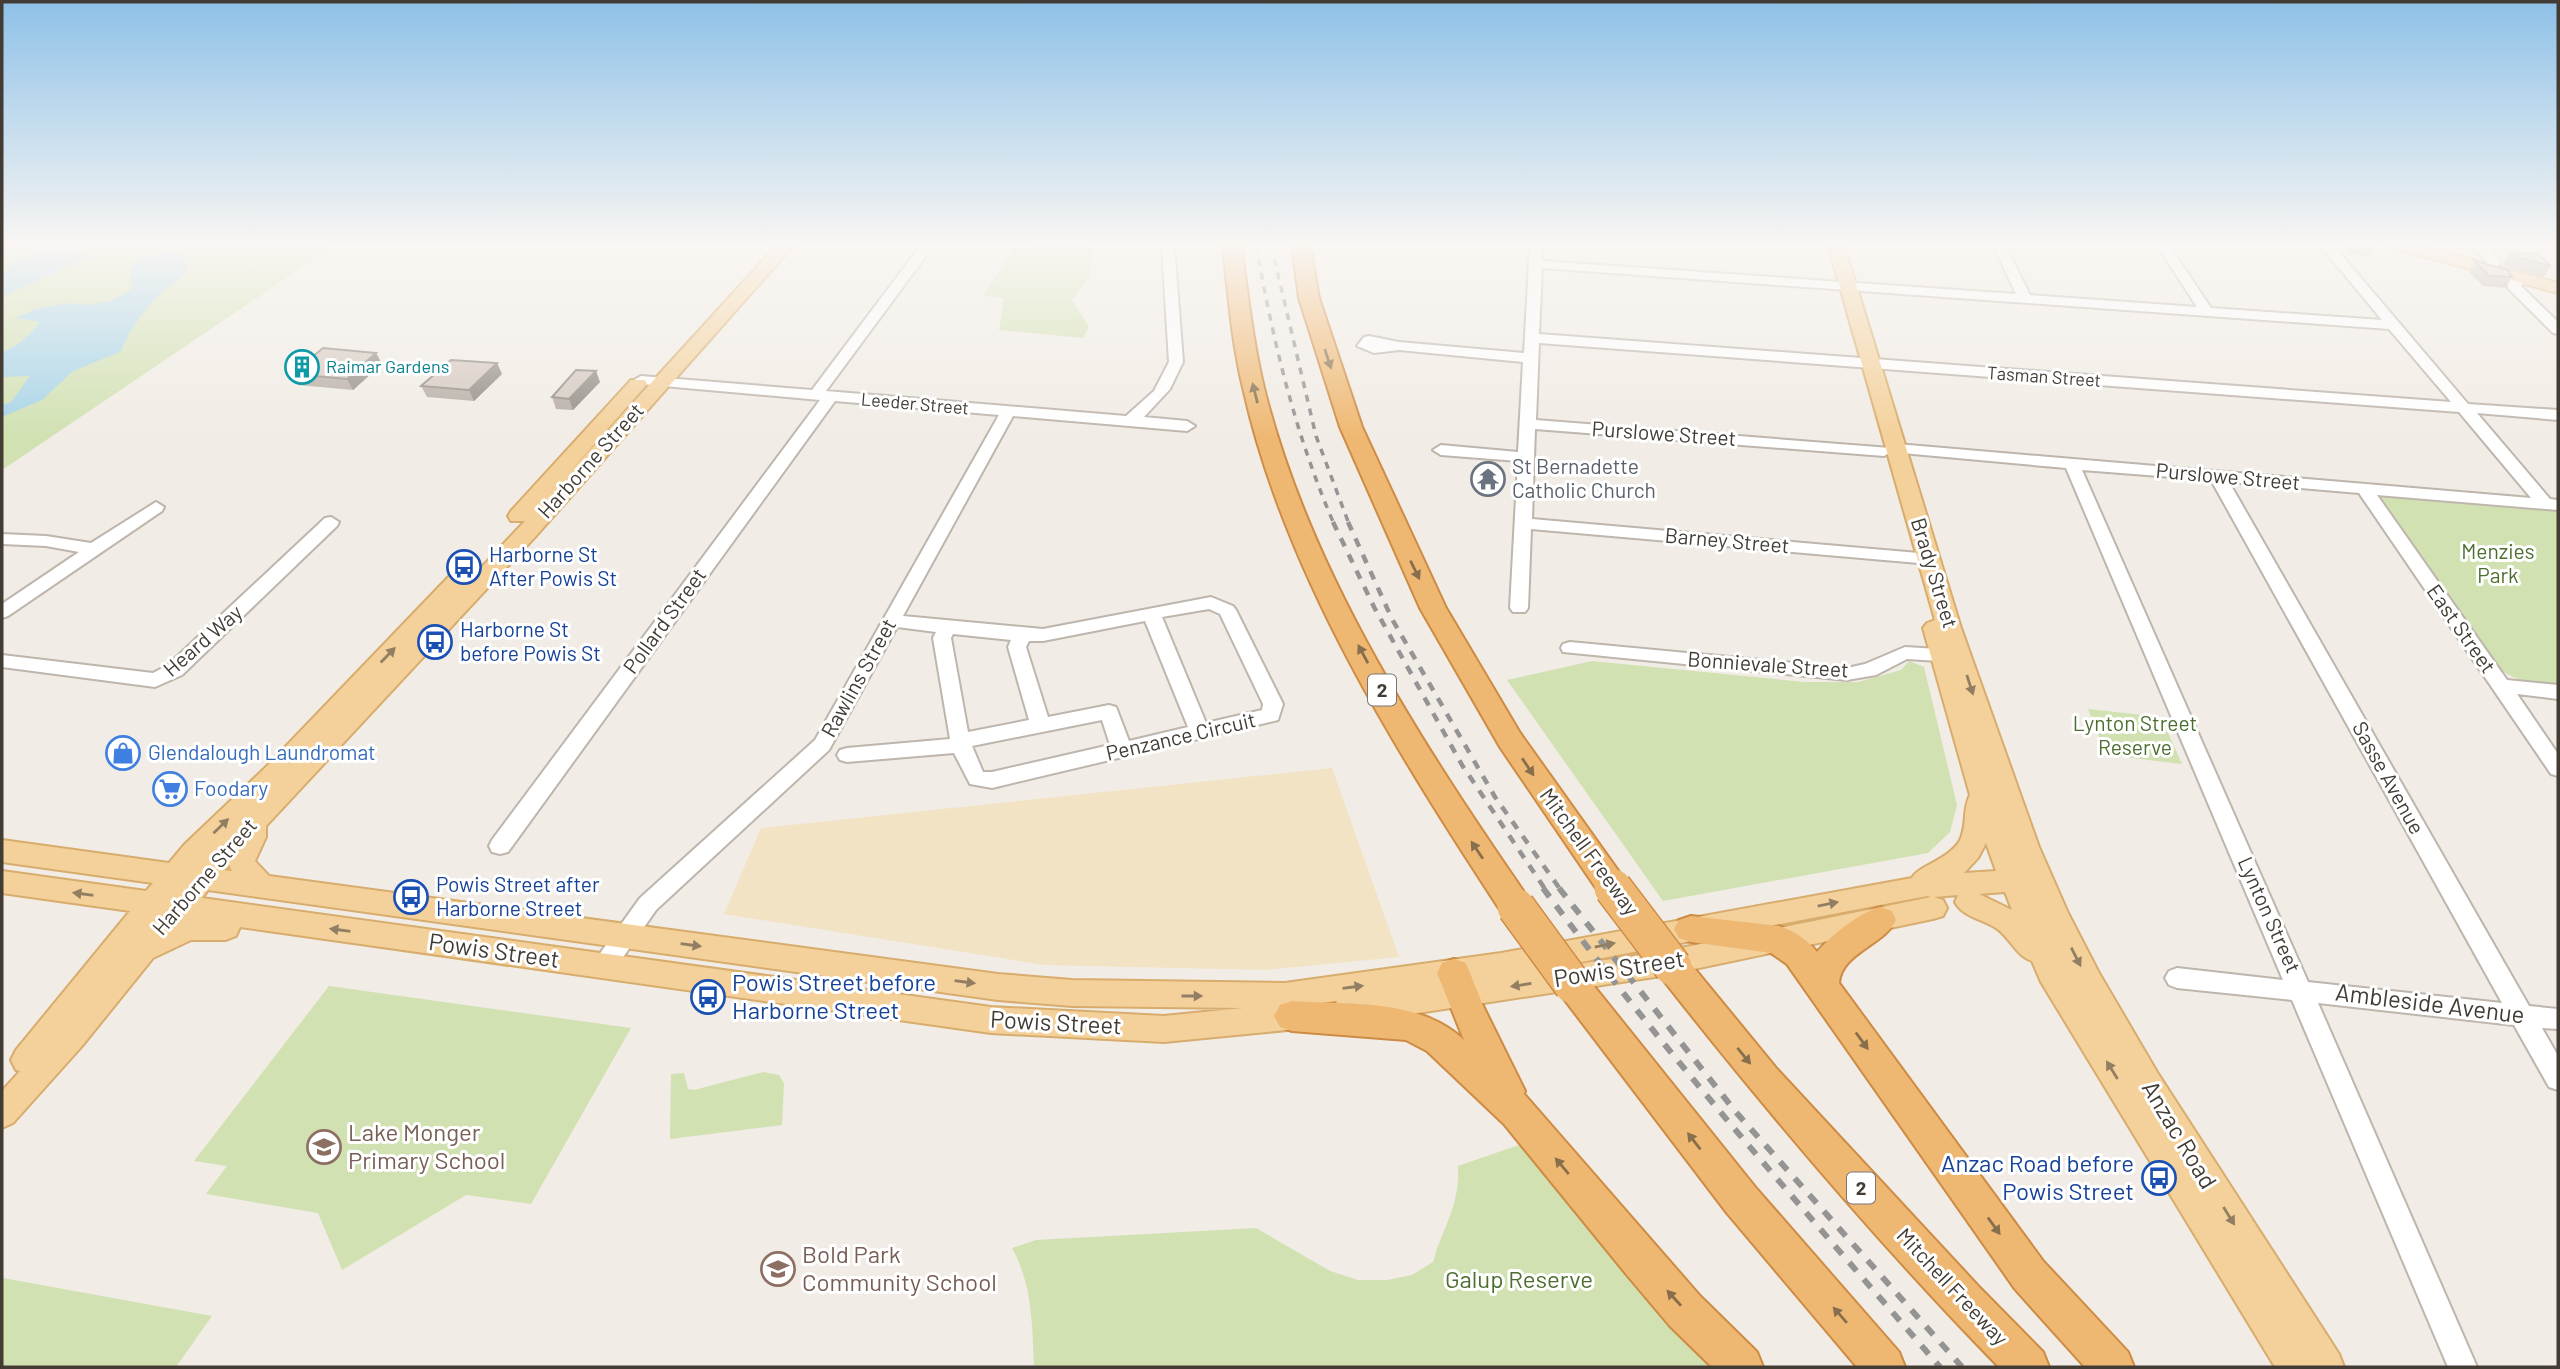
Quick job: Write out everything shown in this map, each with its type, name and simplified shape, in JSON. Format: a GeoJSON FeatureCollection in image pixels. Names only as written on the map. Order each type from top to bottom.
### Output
{"type":"FeatureCollection","features":[{"type":"Feature","properties":{"kind":"highway","name":"2"},"geometry":{"type":"LineString","coordinates":[[1241,309],[1248,365],[1260,412],[1275,459],[1311,548],[1347,625],[1461,826],[1516,907],[1602,1024],[1741,1200],[1884,1367]]}},
{"type":"Feature","properties":{"kind":"highway","name":"Mitchell Freeway"},"geometry":{"type":"LineString","coordinates":[[1313,309],[1351,427],[1433,608],[1510,740],[1613,888],[1700,1003],[1763,1079],[1965,1303],[2028,1367]]}},
{"type":"Feature","properties":{"kind":"highway"},"geometry":{"type":"LineString","coordinates":[[1822,985],[1824,968],[1838,951],[1917,895]]}},
{"type":"Feature","properties":{"kind":"highway"},"geometry":{"type":"LineString","coordinates":[[1691,929],[1779,940],[1799,954],[2029,1275],[2113,1367]]}},
{"type":"Feature","properties":{"kind":"highway"},"geometry":{"type":"LineString","coordinates":[[1458,984],[1482,1042],[1517,1112]]}},
{"type":"Feature","properties":{"kind":"highway"},"geometry":{"type":"LineString","coordinates":[[1292,1016],[1410,1025],[1426,1031],[1466,1062],[1517,1112],[1685,1311],[1742,1367]]}},
{"type":"Feature","properties":{"kind":"main road","name":"Harborne Street"},"geometry":{"type":"LineString","coordinates":[[2,1090],[188,877],[253,821],[364,708],[587,452],[719,309]]}},
{"type":"Feature","properties":{"kind":"main road","name":"Brady Street"},"geometry":{"type":"LineString","coordinates":[[1849,309],[1952,655],[2013,818],[2029,887]]}},
{"type":"Feature","properties":{"kind":"main road","name":"Harborne Street"},"geometry":{"type":"LineString","coordinates":[[188,877],[194,852],[275,774],[509,527],[587,452]]}},
{"type":"Feature","properties":{"kind":"main road","name":"Brady Street"},"geometry":{"type":"LineString","coordinates":[[1952,655],[1981,787],[2029,887]]}},
{"type":"Feature","properties":{"kind":"main road"},"geometry":{"type":"LineString","coordinates":[[1917,895],[1974,844],[1982,816],[1978,790],[1981,787]]}},
{"type":"Feature","properties":{"kind":"main road"},"geometry":{"type":"LineString","coordinates":[[253,821],[252,837],[241,862],[250,877],[264,888]]}},
{"type":"Feature","properties":{"kind":"main road","name":"Powis Street"},"geometry":{"type":"LineString","coordinates":[[2,851],[998,987],[1072,993],[1285,996],[1458,984],[1661,964],[1779,940],[1917,895],[1969,902],[2029,887]]}},
{"type":"Feature","properties":{"kind":"main road","name":"Powis Street"},"geometry":{"type":"LineString","coordinates":[[2,883],[992,1020],[1164,1028],[1292,1016],[1458,984],[1691,929],[1917,895],[2029,887]]}},
{"type":"Feature","properties":{"kind":"main road","name":"Anzac Road"},"geometry":{"type":"LineString","coordinates":[[2029,887],[2052,973],[2297,1367]]}},
{"type":"Feature","properties":{"kind":"main road","name":"Anzac Road"},"geometry":{"type":"LineString","coordinates":[[2029,887],[2277,1294],[2326,1367]]}},
{"type":"Feature","properties":{"kind":"main road"},"geometry":{"type":"LineString","coordinates":[[1969,902],[2008,921],[2022,933],[2052,973]]}},
{"type":"Feature","properties":{"kind":"main road","name":"Harborne Street"},"geometry":{"type":"LineString","coordinates":[[2,1113],[71,1037],[140,952],[164,906]]}},
{"type":"Feature","properties":{"kind":"main road"},"geometry":{"type":"LineString","coordinates":[[140,952],[187,928],[212,926],[242,930],[285,922]]}},
{"type":"Feature","properties":{"kind":"street","name":"Pollard Street"},"geometry":{"type":"LineString","coordinates":[[500,846],[884,309]]}},
{"type":"Feature","properties":{"kind":"street"},"geometry":{"type":"LineString","coordinates":[[1132,418],[1144,410],[1174,371],[1176,362],[1172,309]]}},
{"type":"Feature","properties":{"kind":"street"},"geometry":{"type":"LineString","coordinates":[[1519,608],[1533,309]]}},
{"type":"Feature","properties":{"kind":"street"},"geometry":{"type":"LineString","coordinates":[[2163,309],[2394,325]]}},
{"type":"Feature","properties":{"kind":"street"},"geometry":{"type":"LineString","coordinates":[[2380,309],[2463,407],[2551,504]]}},
{"type":"Feature","properties":{"kind":"street"},"geometry":{"type":"LineString","coordinates":[[2536,309],[2558,330]]}},
{"type":"Feature","properties":{"kind":"street","name":"Tasman Street"},"geometry":{"type":"LineString","coordinates":[[1531,338],[2558,415]]}},
{"type":"Feature","properties":{"kind":"street"},"geometry":{"type":"LineString","coordinates":[[1399,346],[1530,358]]}},
{"type":"Feature","properties":{"kind":"street","name":"Leeder Street"},"geometry":{"type":"LineString","coordinates":[[652,381],[1111,420],[1132,418],[1140,422],[1187,426]]}},
{"type":"Feature","properties":{"kind":"street","name":"Rawlins Street"},"geometry":{"type":"LineString","coordinates":[[604,966],[648,904],[822,745],[1008,412]]}},
{"type":"Feature","properties":{"kind":"street","name":"Purslowe Street"},"geometry":{"type":"LineString","coordinates":[[1528,424],[2072,464],[2551,504]]}},
{"type":"Feature","properties":{"kind":"street"},"geometry":{"type":"LineString","coordinates":[[1441,450],[1526,457]]}},
{"type":"Feature","properties":{"kind":"street","name":"Lynton Street"},"geometry":{"type":"LineString","coordinates":[[2072,464],[2463,1367]]}},
{"type":"Feature","properties":{"kind":"street","name":"Sasse Avenue"},"geometry":{"type":"LineString","coordinates":[[2217,476],[2558,1079]]}},
{"type":"Feature","properties":{"kind":"street","name":"East Street"},"geometry":{"type":"LineString","coordinates":[[2364,488],[2558,769]]}},
{"type":"Feature","properties":{"kind":"street"},"geometry":{"type":"LineString","coordinates":[[2,612],[156,507]]}},
{"type":"Feature","properties":{"kind":"street","name":"Heard Way"},"geometry":{"type":"LineString","coordinates":[[2,661],[155,680],[162,678],[175,670],[331,522]]}},
{"type":"Feature","properties":{"kind":"street","name":"Barney Street"},"geometry":{"type":"LineString","coordinates":[[1524,523],[1922,559]]}},
{"type":"Feature","properties":{"kind":"street"},"geometry":{"type":"LineString","coordinates":[[2,539],[46,541],[94,549]]}},
{"type":"Feature","properties":{"kind":"street","name":"Penzance Circuit"},"geometry":{"type":"LineString","coordinates":[[892,621],[1043,635],[1211,603],[1227,610],[1272,704],[1271,715],[992,780],[977,779],[968,769],[962,743],[942,638],[947,627]]}},
{"type":"Feature","properties":{"kind":"street"},"geometry":{"type":"LineString","coordinates":[[1151,614],[1200,733]]}},
{"type":"Feature","properties":{"kind":"street"},"geometry":{"type":"LineString","coordinates":[[1022,635],[1017,647],[1041,727]]}},
{"type":"Feature","properties":{"kind":"street","name":"Bonnievale Street"},"geometry":{"type":"LineString","coordinates":[[1570,648],[1847,674],[1869,670],[1905,653],[1952,655]]}},
{"type":"Feature","properties":{"kind":"street"},"geometry":{"type":"LineString","coordinates":[[2501,686],[2558,692]]}},
{"type":"Feature","properties":{"kind":"street"},"geometry":{"type":"LineString","coordinates":[[848,755],[962,743],[1109,712],[1122,751]]}},
{"type":"Feature","properties":{"kind":"street","name":"Ambleside Avenue"},"geometry":{"type":"LineString","coordinates":[[2177,978],[2301,989],[2558,1019]]}},
{"type":"Feature","properties":{"kind":"green space"},"geometry":{"type":"Polygon","coordinates":[[[2,309],[240,309],[2,470],[2,309]]]}},
{"type":"Feature","properties":{"kind":"green space"},"geometry":{"type":"Polygon","coordinates":[[[1002,309],[1078,309],[1089,327],[1083,338],[999,330],[1002,309]]]}},
{"type":"Feature","properties":{"kind":"green space","name":"Menzies Park"},"geometry":{"type":"Polygon","coordinates":[[[2383,496],[2558,508],[2558,686],[2526,681],[2497,667],[2380,501],[2383,496]]]}},
{"type":"Feature","properties":{"kind":"green space"},"geometry":{"type":"Polygon","coordinates":[[[1592,661],[1804,682],[1858,682],[1901,670],[1909,661],[1924,667],[1957,805],[1950,832],[1928,853],[1663,901],[1507,680],[1592,661]]]}},
{"type":"Feature","properties":{"kind":"green space","name":"Lynton Street Reserve"},"geometry":{"type":"Polygon","coordinates":[[[2088,709],[2161,717],[2182,764],[2106,755],[2088,709]]]}},
{"type":"Feature","properties":{"kind":"green space"},"geometry":{"type":"Polygon","coordinates":[[[329,986],[631,1028],[531,1204],[466,1195],[342,1270],[318,1213],[206,1194],[227,1166],[194,1161],[329,986]]]}},
{"type":"Feature","properties":{"kind":"green space"},"geometry":{"type":"Polygon","coordinates":[[[763,1072],[779,1075],[784,1083],[782,1125],[670,1139],[671,1074],[684,1073],[688,1089],[694,1090],[763,1072]]]}},
{"type":"Feature","properties":{"kind":"green space","name":"Galup Reserve"},"geometry":{"type":"Polygon","coordinates":[[[1522,1144],[1714,1367],[1034,1367],[1028,1291],[1012,1248],[1036,1240],[1256,1228],[1330,1271],[1358,1280],[1387,1280],[1412,1275],[1433,1262],[1454,1205],[1458,1166],[1522,1144]]]}},
{"type":"Feature","properties":{"kind":"green space"},"geometry":{"type":"Polygon","coordinates":[[[3,1278],[212,1316],[176,1367],[2,1367],[3,1278]]]}},
{"type":"Feature","properties":{"kind":"sand"},"geometry":{"type":"Polygon","coordinates":[[[1332,768],[1399,957],[1266,970],[1044,965],[724,914],[761,828],[1332,768]]]}},
{"type":"Feature","properties":{"kind":"water"},"geometry":{"type":"Polygon","coordinates":[[[36,309],[147,309],[120,352],[73,371],[42,400],[2,417],[2,405],[11,402],[30,376],[2,377],[2,352],[23,340],[40,322],[15,318],[36,309]]]}},
{"type":"Feature","properties":{"kind":"building"},"geometry":{"type":"Polygon","coordinates":[[[323,348],[376,353],[347,379],[292,374],[323,348]]]}},
{"type":"Feature","properties":{"kind":"building"},"geometry":{"type":"Polygon","coordinates":[[[451,360],[497,363],[469,390],[421,386],[451,360]]]}},
{"type":"Feature","properties":{"kind":"building"},"geometry":{"type":"Polygon","coordinates":[[[576,370],[596,371],[569,399],[552,397],[576,370]]]}},
{"type":"Feature","properties":{"kind":"railway"},"geometry":{"type":"LineString","coordinates":[[1269,309],[1297,421],[1334,524]]}},
{"type":"Feature","properties":{"kind":"railway"},"geometry":{"type":"LineString","coordinates":[[1286,309],[1316,436],[1349,524]]}},
{"type":"Feature","properties":{"kind":"railway"},"geometry":{"type":"LineString","coordinates":[[1333,522],[1374,607],[1462,765],[1545,889]]}},
{"type":"Feature","properties":{"kind":"railway"},"geometry":{"type":"LineString","coordinates":[[1348,522],[1392,619],[1495,797],[1560,889]]}},
{"type":"Feature","properties":{"kind":"railway"},"geometry":{"type":"LineString","coordinates":[[1543,888],[1687,1072],[1940,1367]]}},
{"type":"Feature","properties":{"kind":"railway"},"geometry":{"type":"LineString","coordinates":[[1559,888],[1735,1111],[1962,1367]]}},
{"type":"Feature","properties":{"kind":"place","name":"Raimar Gardens"},"geometry":{"type":"Point","coordinates":[302,367]}},
{"type":"Feature","properties":{"kind":"place","name":"St Bernadette Catholic Church"},"geometry":{"type":"Point","coordinates":[1488,479]}},
{"type":"Feature","properties":{"kind":"place","name":"Harborne St After Powis St"},"geometry":{"type":"Point","coordinates":[464,567]}},
{"type":"Feature","properties":{"kind":"place","name":"Harborne St before Powis St"},"geometry":{"type":"Point","coordinates":[435,642]}},
{"type":"Feature","properties":{"kind":"place","name":"Glendalough Laundromat"},"geometry":{"type":"Point","coordinates":[123,753]}},
{"type":"Feature","properties":{"kind":"place","name":"Foodary"},"geometry":{"type":"Point","coordinates":[170,789]}},
{"type":"Feature","properties":{"kind":"place","name":"Powis Street after Harborne Street"},"geometry":{"type":"Point","coordinates":[411,897]}},
{"type":"Feature","properties":{"kind":"place","name":"Powis Street before Harborne Street"},"geometry":{"type":"Point","coordinates":[708,997]}},
{"type":"Feature","properties":{"kind":"place","name":"Lake Monger Primary School"},"geometry":{"type":"Point","coordinates":[324,1147]}},
{"type":"Feature","properties":{"kind":"place","name":"Anzac Road before Powis Street"},"geometry":{"type":"Point","coordinates":[2159,1178]}},
{"type":"Feature","properties":{"kind":"place","name":"Bold Park Community School"},"geometry":{"type":"Point","coordinates":[778,1269]}}]}
